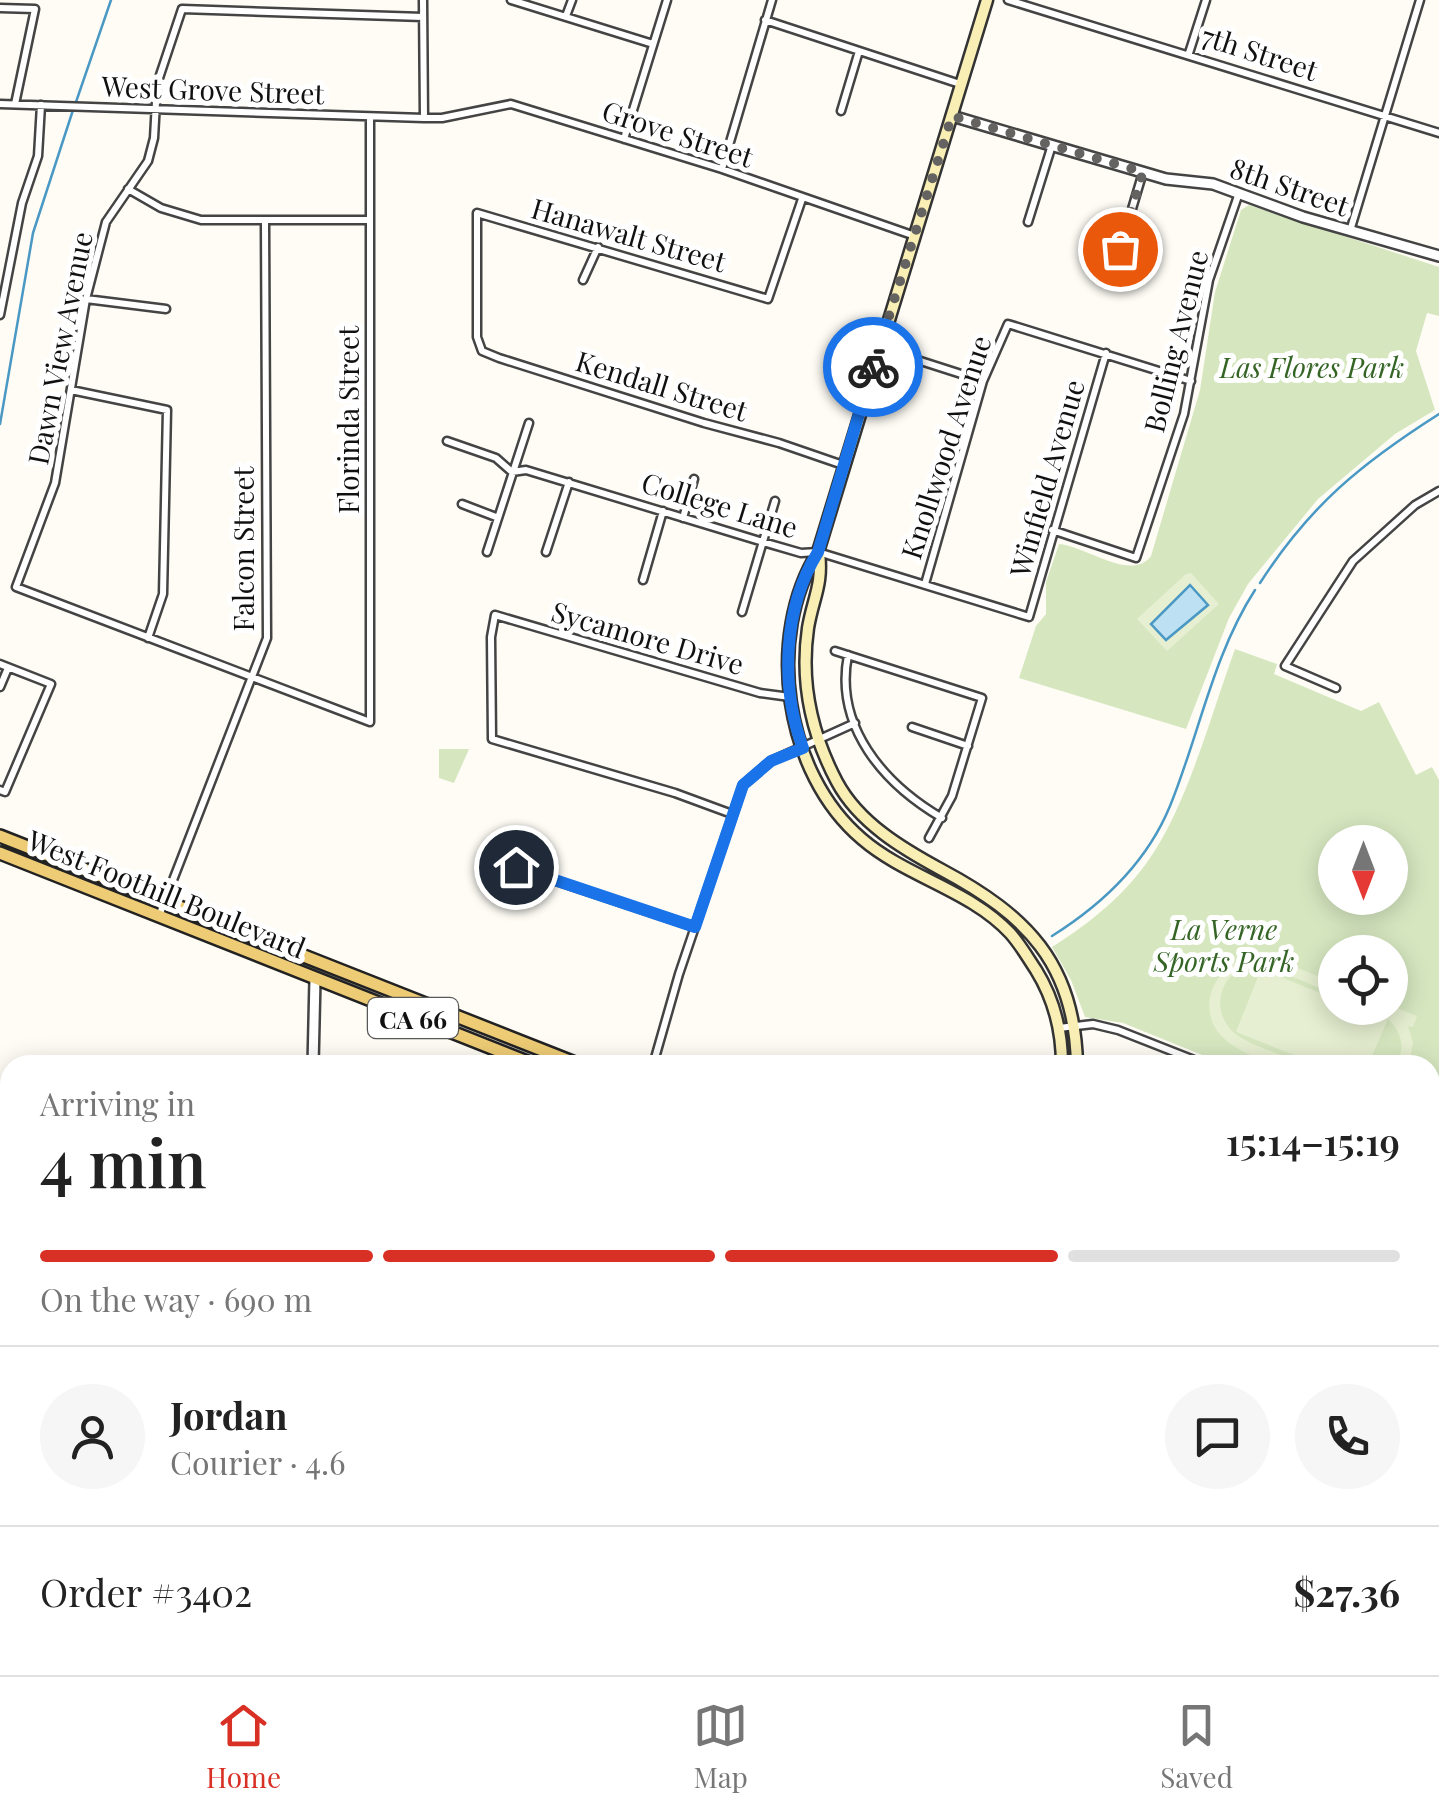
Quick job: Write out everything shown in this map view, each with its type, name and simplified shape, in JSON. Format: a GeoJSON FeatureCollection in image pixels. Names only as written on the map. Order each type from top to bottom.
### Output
{"type":"FeatureCollection","features":[{"type":"Feature","properties":{"kind":"main road"},"geometry":{"type":"LineString","coordinates":[[987,0],[818,552],[806,572],[792,626],[790,697],[813,774],[838,813],[861,839],[984,912],[1010,933],[1043,982],[1059,1028],[1061,1055]]}},
{"type":"Feature","properties":{"kind":"main road"},"geometry":{"type":"LineString","coordinates":[[818,552],[822,576],[809,622],[804,662],[809,709],[818,741],[840,787],[874,826],[898,845],[993,899],[1024,926],[1046,952],[1063,989],[1075,1026],[1076,1055]]}},
{"type":"Feature","properties":{"kind":"main road","name":"West Foothill Boulevard"},"geometry":{"type":"LineString","coordinates":[[0,836],[554,1055]]}},
{"type":"Feature","properties":{"kind":"main road","name":"West Foothill Boulevard"},"geometry":{"type":"LineString","coordinates":[[1,855],[315,979]]}},
{"type":"Feature","properties":{"kind":"main road","name":"CA 66"},"geometry":{"type":"LineString","coordinates":[[315,979],[509,1055]]}},
{"type":"Feature","properties":{"kind":"street"},"geometry":{"type":"LineString","coordinates":[[323,0],[323,13],[424,17]]}},
{"type":"Feature","properties":{"kind":"street"},"geometry":{"type":"LineString","coordinates":[[424,0],[424,118]]}},
{"type":"Feature","properties":{"kind":"street"},"geometry":{"type":"LineString","coordinates":[[511,0],[653,44]]}},
{"type":"Feature","properties":{"kind":"street"},"geometry":{"type":"LineString","coordinates":[[566,16],[572,0]]}},
{"type":"Feature","properties":{"kind":"street"},"geometry":{"type":"LineString","coordinates":[[624,139],[667,0]]}},
{"type":"Feature","properties":{"kind":"street"},"geometry":{"type":"LineString","coordinates":[[722,168],[772,0]]}},
{"type":"Feature","properties":{"kind":"street","name":"7th Street"},"geometry":{"type":"LineString","coordinates":[[1008,0],[1439,133]]}},
{"type":"Feature","properties":{"kind":"street"},"geometry":{"type":"LineString","coordinates":[[1189,53],[1206,0]]}},
{"type":"Feature","properties":{"kind":"street"},"geometry":{"type":"LineString","coordinates":[[1350,231],[1420,0]]}},
{"type":"Feature","properties":{"kind":"street"},"geometry":{"type":"LineString","coordinates":[[0,8],[36,10],[15,104]]}},
{"type":"Feature","properties":{"kind":"street","name":"Dawn View Avenue"},"geometry":{"type":"LineString","coordinates":[[148,638],[16,587],[55,484],[86,299],[106,222],[148,161],[156,84],[182,10],[323,13]]}},
{"type":"Feature","properties":{"kind":"street"},"geometry":{"type":"LineString","coordinates":[[766,20],[962,84]]}},
{"type":"Feature","properties":{"kind":"street"},"geometry":{"type":"LineString","coordinates":[[841,111],[859,51]]}},
{"type":"Feature","properties":{"kind":"street","name":"West Grove Street"},"geometry":{"type":"LineString","coordinates":[[0,104],[424,118]]}},
{"type":"Feature","properties":{"kind":"street","name":"Grove Street"},"geometry":{"type":"LineString","coordinates":[[424,118],[511,104],[722,168],[915,236]]}},
{"type":"Feature","properties":{"kind":"street"},"geometry":{"type":"LineString","coordinates":[[0,316],[22,203],[38,156],[41,105]]}},
{"type":"Feature","properties":{"kind":"street","name":"8th Street"},"geometry":{"type":"LineString","coordinates":[[952,116],[1143,172],[1213,184],[1350,231],[1439,256]]}},
{"type":"Feature","properties":{"kind":"street","name":"Florinda Street"},"geometry":{"type":"LineString","coordinates":[[253,678],[370,722],[370,117]]}},
{"type":"Feature","properties":{"kind":"street"},"geometry":{"type":"LineString","coordinates":[[1028,222],[1052,144]]}},
{"type":"Feature","properties":{"kind":"street"},"geometry":{"type":"LineString","coordinates":[[1120,249],[1143,172]]}},
{"type":"Feature","properties":{"kind":"street"},"geometry":{"type":"LineString","coordinates":[[128,189],[160,208],[201,220],[369,220]]}},
{"type":"Feature","properties":{"kind":"street","name":"Bolling Avenue"},"geometry":{"type":"LineString","coordinates":[[1052,530],[1136,558],[1184,414],[1209,280],[1240,192]]}},
{"type":"Feature","properties":{"kind":"street","name":"Hanawalt Street"},"geometry":{"type":"LineString","coordinates":[[477,337],[476,213],[768,298],[802,199]]}},
{"type":"Feature","properties":{"kind":"street","name":"Falcon Street"},"geometry":{"type":"LineString","coordinates":[[159,916],[266,638],[265,222]]}},
{"type":"Feature","properties":{"kind":"street"},"geometry":{"type":"LineString","coordinates":[[583,280],[598,246]]}},
{"type":"Feature","properties":{"kind":"street"},"geometry":{"type":"LineString","coordinates":[[86,299],[166,309]]}},
{"type":"Feature","properties":{"kind":"street","name":"Knollwood Avenue"},"geometry":{"type":"LineString","coordinates":[[925,584],[984,381],[1008,324],[1106,352]]}},
{"type":"Feature","properties":{"kind":"street","name":"Kendall Street"},"geometry":{"type":"LineString","coordinates":[[477,337],[482,351],[499,358],[843,466]]}},
{"type":"Feature","properties":{"kind":"street"},"geometry":{"type":"LineString","coordinates":[[879,347],[984,381]]}},
{"type":"Feature","properties":{"kind":"street"},"geometry":{"type":"LineString","coordinates":[[1106,352],[1191,381]]}},
{"type":"Feature","properties":{"kind":"street","name":"Winfield Avenue"},"geometry":{"type":"LineString","coordinates":[[1029,617],[1106,352]]}},
{"type":"Feature","properties":{"kind":"street"},"geometry":{"type":"LineString","coordinates":[[71,390],[167,410],[162,594],[148,638],[253,678]]}},
{"type":"Feature","properties":{"kind":"street"},"geometry":{"type":"LineString","coordinates":[[487,552],[528,423]]}},
{"type":"Feature","properties":{"kind":"street","name":"College Lane"},"geometry":{"type":"LineString","coordinates":[[447,442],[496,458],[512,472],[526,470],[569,482],[1029,617]]}},
{"type":"Feature","properties":{"kind":"street"},"geometry":{"type":"LineString","coordinates":[[683,518],[694,478]]}},
{"type":"Feature","properties":{"kind":"street"},"geometry":{"type":"LineString","coordinates":[[546,552],[569,482]]}},
{"type":"Feature","properties":{"kind":"street"},"geometry":{"type":"LineString","coordinates":[[1336,688],[1285,666],[1352,561],[1415,505],[1439,492]]}},
{"type":"Feature","properties":{"kind":"street"},"geometry":{"type":"LineString","coordinates":[[742,612],[775,500]]}},
{"type":"Feature","properties":{"kind":"street"},"geometry":{"type":"LineString","coordinates":[[462,504],[496,517]]}},
{"type":"Feature","properties":{"kind":"street"},"geometry":{"type":"LineString","coordinates":[[642,580],[664,512]]}},
{"type":"Feature","properties":{"kind":"street","name":"Sycamore Drive"},"geometry":{"type":"LineString","coordinates":[[732,814],[676,793],[492,739],[491,637],[496,615],[760,693],[790,697]]}},
{"type":"Feature","properties":{"kind":"street"},"geometry":{"type":"LineString","coordinates":[[836,651],[982,698],[942,818],[930,838]]}},
{"type":"Feature","properties":{"kind":"street"},"geometry":{"type":"LineString","coordinates":[[848,655],[846,687],[855,724],[883,774],[909,799],[942,818]]}},
{"type":"Feature","properties":{"kind":"street"},"geometry":{"type":"LineString","coordinates":[[0,687],[4,666],[51,684],[3,791]]}},
{"type":"Feature","properties":{"kind":"street"},"geometry":{"type":"LineString","coordinates":[[656,1055],[743,785],[771,761],[855,724]]}},
{"type":"Feature","properties":{"kind":"street"},"geometry":{"type":"LineString","coordinates":[[912,727],[968,746]]}},
{"type":"Feature","properties":{"kind":"street"},"geometry":{"type":"LineString","coordinates":[[484,857],[695,927]]}},
{"type":"Feature","properties":{"kind":"street"},"geometry":{"type":"LineString","coordinates":[[313,1055],[315,979]]}},
{"type":"Feature","properties":{"kind":"street"},"geometry":{"type":"LineString","coordinates":[[1059,1028],[1092,1024],[1182,1055]]}},
{"type":"Feature","properties":{"kind":"green space","name":"Las Flores Park"},"geometry":{"type":"Polygon","coordinates":[[[1249,205],[1439,267],[1439,316],[1427,313],[1416,351],[1435,410],[1395,434],[1318,499],[1248,584],[1229,618],[1186,729],[1019,678],[1036,626],[1046,614],[1046,582],[1059,544],[1132,566],[1151,556],[1200,390],[1215,292],[1241,210],[1249,205]]]}},
{"type":"Feature","properties":{"kind":"green space"},"geometry":{"type":"Polygon","coordinates":[[[1191,573],[1219,604],[1167,651],[1137,619],[1191,573]]]}},
{"type":"Feature","properties":{"kind":"green space","name":"La Verne Sports Park"},"geometry":{"type":"Polygon","coordinates":[[[1235,649],[1277,664],[1274,674],[1361,711],[1379,702],[1416,775],[1432,767],[1439,780],[1439,1055],[1202,1055],[1123,1023],[1085,1017],[1071,980],[1052,947],[1106,908],[1129,885],[1163,836],[1187,785],[1235,649]]]}},
{"type":"Feature","properties":{"kind":"green space"},"geometry":{"type":"Polygon","coordinates":[[[439,749],[469,749],[454,783],[439,778],[439,749]]]}},
{"type":"Feature","properties":{"kind":"green space"},"geometry":{"type":"Polygon","coordinates":[[[1249,957],[1275,959],[1318,976],[1318,988],[1289,976],[1255,969],[1240,971],[1228,979],[1220,1005],[1226,1023],[1239,1036],[1283,1055],[1253,1055],[1217,1031],[1209,1006],[1216,981],[1249,957]]]}},
{"type":"Feature","properties":{"kind":"green space"},"geometry":{"type":"Polygon","coordinates":[[[1261,969],[1318,992],[1318,1025],[1385,1025],[1372,1055],[1294,1055],[1236,1032],[1261,969]]]}},
{"type":"Feature","properties":{"kind":"green space"},"geometry":{"type":"Polygon","coordinates":[[[1408,1012],[1417,1016],[1413,1027],[1408,1026],[1413,1043],[1411,1055],[1400,1055],[1401,1040],[1393,1025],[1408,1025],[1408,1012]]]}},
{"type":"Feature","properties":{"kind":"water"},"geometry":{"type":"Polygon","coordinates":[[[1190,585],[1208,605],[1166,640],[1151,624],[1190,585]]]}},
{"type":"Feature","properties":{"kind":"waterway"},"geometry":{"type":"LineString","coordinates":[[76,102],[111,0]]}},
{"type":"Feature","properties":{"kind":"waterway"},"geometry":{"type":"LineString","coordinates":[[0,424],[33,233],[73,110]]}},
{"type":"Feature","properties":{"kind":"waterway"},"geometry":{"type":"LineString","coordinates":[[1260,583],[1298,531],[1339,488],[1439,414]]}},
{"type":"Feature","properties":{"kind":"waterway"},"geometry":{"type":"LineString","coordinates":[[1052,936],[1106,896],[1149,845],[1170,806],[1228,641],[1255,590]]}},
{"type":"Feature","properties":{"kind":"way so far"},"geometry":{"type":"LineString","coordinates":[[873,367],[952,116],[1143,172],[1120,249]]}},
{"type":"Feature","properties":{"kind":"route"},"geometry":{"type":"LineString","coordinates":[[516,867],[695,927],[743,785],[771,761],[803,748],[790,697],[792,626],[873,367]]}}]}
